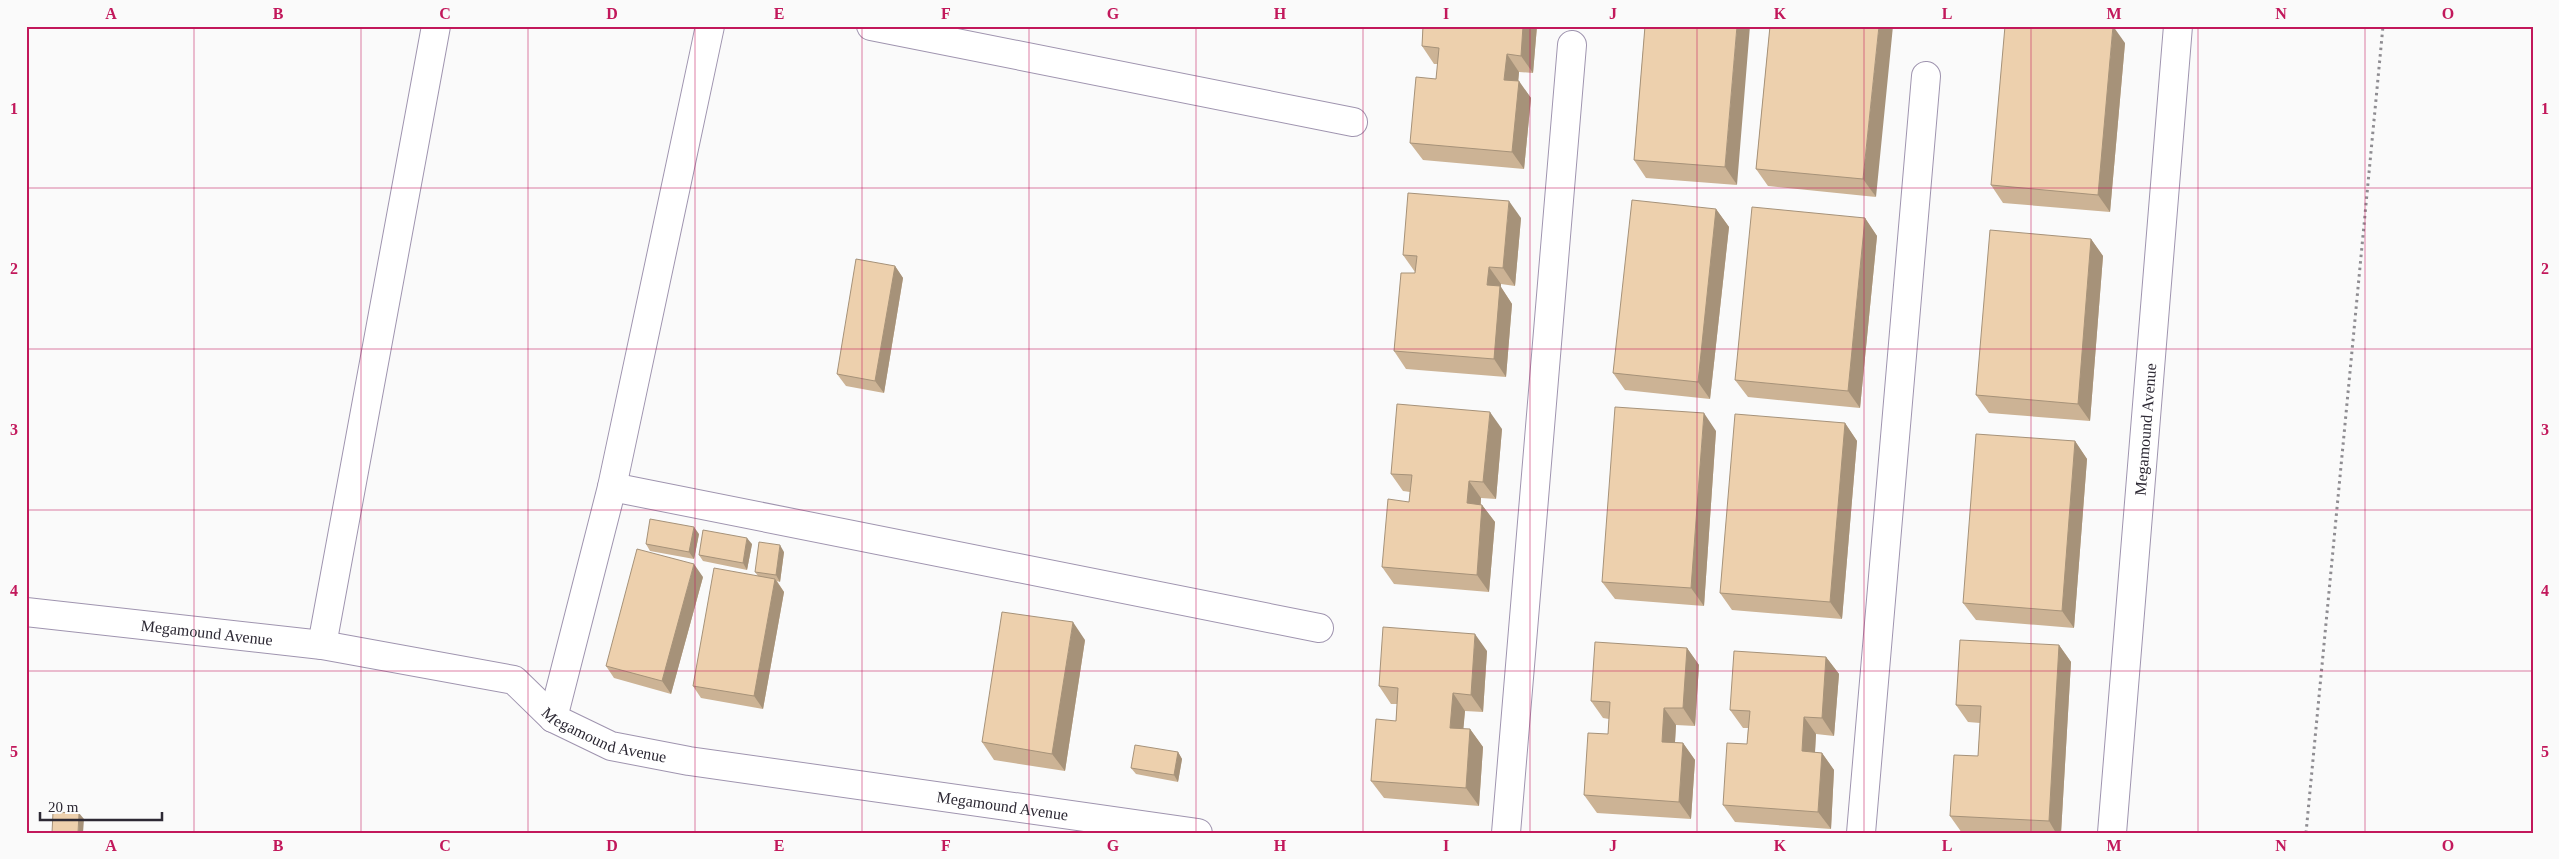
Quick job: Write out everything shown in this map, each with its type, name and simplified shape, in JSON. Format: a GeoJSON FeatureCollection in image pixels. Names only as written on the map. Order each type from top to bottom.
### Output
{"type":"FeatureCollection","features":[{"type":"Feature","properties":{"kind":"street"},"geometry":{"type":"LineString","coordinates":[[322,645],[436,26]]}},
{"type":"Feature","properties":{"kind":"street"},"geometry":{"type":"LineString","coordinates":[[553,718],[612,487],[710,26]]}},
{"type":"Feature","properties":{"kind":"street"},"geometry":{"type":"LineString","coordinates":[[871,26],[1353,122]]}},
{"type":"Feature","properties":{"kind":"street","name":"Megamound Avenue"},"geometry":{"type":"LineString","coordinates":[[2112,833],[2178,26]]}},
{"type":"Feature","properties":{"kind":"street"},"geometry":{"type":"LineString","coordinates":[[1506,833],[1572,45]]}},
{"type":"Feature","properties":{"kind":"street"},"geometry":{"type":"LineString","coordinates":[[1861,833],[1926,76]]}},
{"type":"Feature","properties":{"kind":"street"},"geometry":{"type":"LineString","coordinates":[[612,487],[1319,628]]}},
{"type":"Feature","properties":{"kind":"street","name":"Megamound Avenue"},"geometry":{"type":"LineString","coordinates":[[26,612],[322,645],[514,680],[553,718],[611,746],[689,761],[1198,833]]}},
{"type":"Feature","properties":{"kind":"path"},"geometry":{"type":"LineString","coordinates":[[2306,833],[2383,26]]}},
{"type":"Feature","properties":{"kind":"building"},"geometry":{"type":"Polygon","coordinates":[[[1423,26],[1523,26],[1521,56],[1507,54],[1504,80],[1519,81],[1512,152],[1410,143],[1416,77],[1436,79],[1439,48],[1422,46],[1423,26]]]}},
{"type":"Feature","properties":{"kind":"building"},"geometry":{"type":"Polygon","coordinates":[[[1645,26],[1737,26],[1725,167],[1634,160],[1645,26]]]}},
{"type":"Feature","properties":{"kind":"building"},"geometry":{"type":"Polygon","coordinates":[[[1770,26],[1879,26],[1863,179],[1756,169],[1770,26]]]}},
{"type":"Feature","properties":{"kind":"building"},"geometry":{"type":"Polygon","coordinates":[[[2005,26],[2113,26],[2098,195],[1991,185],[2005,26]]]}},
{"type":"Feature","properties":{"kind":"building"},"geometry":{"type":"Polygon","coordinates":[[[1408,193],[1509,201],[1503,268],[1489,267],[1487,285],[1500,286],[1494,359],[1394,351],[1401,273],[1415,273],[1417,256],[1403,255],[1408,193]]]}},
{"type":"Feature","properties":{"kind":"building"},"geometry":{"type":"Polygon","coordinates":[[[1632,200],[1716,209],[1698,382],[1613,373],[1632,200]]]}},
{"type":"Feature","properties":{"kind":"building"},"geometry":{"type":"Polygon","coordinates":[[[1752,207],[1865,218],[1848,391],[1735,380],[1752,207]]]}},
{"type":"Feature","properties":{"kind":"building"},"geometry":{"type":"Polygon","coordinates":[[[1990,230],[2091,239],[2078,404],[1976,395],[1990,230]]]}},
{"type":"Feature","properties":{"kind":"building"},"geometry":{"type":"Polygon","coordinates":[[[856,259],[895,266],[875,381],[837,374],[856,259]]]}},
{"type":"Feature","properties":{"kind":"building"},"geometry":{"type":"Polygon","coordinates":[[[1397,404],[1490,412],[1483,482],[1469,481],[1467,503],[1482,505],[1477,575],[1382,567],[1388,499],[1409,502],[1412,475],[1391,474],[1397,404]]]}},
{"type":"Feature","properties":{"kind":"building"},"geometry":{"type":"Polygon","coordinates":[[[1615,407],[1704,413],[1691,588],[1602,582],[1615,407]]]}},
{"type":"Feature","properties":{"kind":"building"},"geometry":{"type":"Polygon","coordinates":[[[1735,414],[1845,423],[1830,602],[1720,593],[1735,414]]]}},
{"type":"Feature","properties":{"kind":"building"},"geometry":{"type":"Polygon","coordinates":[[[1976,434],[2075,441],[2062,611],[1963,603],[1976,434]]]}},
{"type":"Feature","properties":{"kind":"building"},"geometry":{"type":"Polygon","coordinates":[[[650,519],[694,527],[689,552],[646,544],[650,519]]]}},
{"type":"Feature","properties":{"kind":"building"},"geometry":{"type":"Polygon","coordinates":[[[703,530],[747,538],[743,563],[699,555],[703,530]]]}},
{"type":"Feature","properties":{"kind":"building"},"geometry":{"type":"Polygon","coordinates":[[[759,542],[780,545],[776,575],[755,572],[759,542]]]}},
{"type":"Feature","properties":{"kind":"building"},"geometry":{"type":"Polygon","coordinates":[[[637,549],[694,564],[662,681],[606,666],[637,549]]]}},
{"type":"Feature","properties":{"kind":"building"},"geometry":{"type":"Polygon","coordinates":[[[714,568],[775,579],[754,696],[693,686],[714,568]]]}},
{"type":"Feature","properties":{"kind":"building"},"geometry":{"type":"Polygon","coordinates":[[[1002,612],[1073,622],[1052,754],[982,742],[1002,612]]]}},
{"type":"Feature","properties":{"kind":"building"},"geometry":{"type":"Polygon","coordinates":[[[1383,627],[1475,634],[1471,695],[1453,693],[1450,728],[1470,729],[1466,788],[1371,781],[1376,719],[1396,721],[1398,688],[1379,686],[1383,627]]]}},
{"type":"Feature","properties":{"kind":"building"},"geometry":{"type":"Polygon","coordinates":[[[1960,640],[2059,645],[2049,821],[1950,816],[1954,755],[1978,756],[1981,706],[1956,705],[1960,640]]]}},
{"type":"Feature","properties":{"kind":"building"},"geometry":{"type":"Polygon","coordinates":[[[1595,642],[1687,648],[1683,708],[1664,708],[1662,742],[1683,743],[1679,802],[1584,795],[1588,733],[1608,734],[1610,702],[1591,701],[1595,642]]]}},
{"type":"Feature","properties":{"kind":"building"},"geometry":{"type":"Polygon","coordinates":[[[1734,651],[1826,657],[1822,718],[1804,717],[1802,751],[1822,753],[1818,812],[1723,805],[1727,743],[1747,744],[1750,711],[1730,710],[1734,651]]]}},
{"type":"Feature","properties":{"kind":"building"},"geometry":{"type":"Polygon","coordinates":[[[1135,745],[1178,752],[1174,775],[1131,768],[1135,745]]]}},
{"type":"Feature","properties":{"kind":"building"},"geometry":{"type":"Polygon","coordinates":[[[53,812],[79,813],[78,833],[52,833],[53,812]]]}}]}
